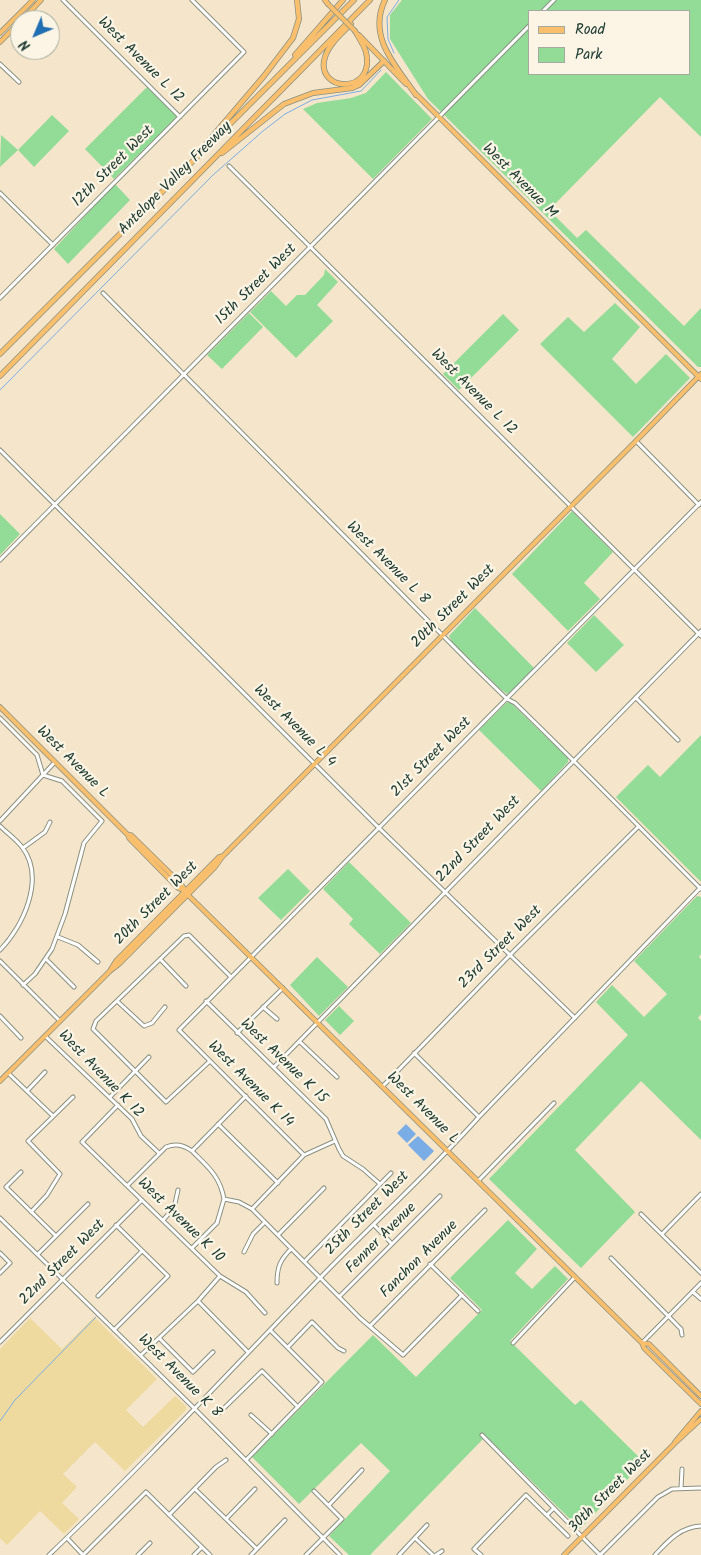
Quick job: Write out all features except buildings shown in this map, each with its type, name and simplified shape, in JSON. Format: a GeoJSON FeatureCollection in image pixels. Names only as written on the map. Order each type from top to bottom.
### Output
{"type":"FeatureCollection","features":[{"type":"Feature","properties":{"kind":"highway"},"geometry":{"type":"LineString","coordinates":[[188,166],[264,76],[288,44],[297,26],[299,12],[297,0]]}},
{"type":"Feature","properties":{"kind":"highway"},"geometry":{"type":"LineString","coordinates":[[271,83],[343,0]]}},
{"type":"Feature","properties":{"kind":"highway","name":"Antelope Valley Freeway"},"geometry":{"type":"LineString","coordinates":[[0,354],[354,0]]}},
{"type":"Feature","properties":{"kind":"highway"},"geometry":{"type":"LineString","coordinates":[[355,31],[366,51],[366,68],[358,81],[349,85],[340,84],[332,81],[326,73],[324,62],[326,54],[371,0]]}},
{"type":"Feature","properties":{"kind":"highway","name":"Antelope Valley Freeway"},"geometry":{"type":"LineString","coordinates":[[0,376],[371,0]]}},
{"type":"Feature","properties":{"kind":"highway"},"geometry":{"type":"LineString","coordinates":[[386,0],[380,15],[380,37],[386,51],[416,95]]}},
{"type":"Feature","properties":{"kind":"highway"},"geometry":{"type":"LineString","coordinates":[[216,156],[227,150],[274,110],[284,104],[313,93],[352,88],[359,85],[384,61]]}},
{"type":"Feature","properties":{"kind":"main road"},"geometry":{"type":"LineString","coordinates":[[0,33],[33,0]]}},
{"type":"Feature","properties":{"kind":"main road"},"geometry":{"type":"LineString","coordinates":[[31,10],[41,0]]}},
{"type":"Feature","properties":{"kind":"main road","name":"West Avenue M"},"geometry":{"type":"LineString","coordinates":[[326,2],[416,95],[700,376]]}},
{"type":"Feature","properties":{"kind":"main road"},"geometry":{"type":"LineString","coordinates":[[0,42],[10,32]]}},
{"type":"Feature","properties":{"kind":"main road","name":"20th Street West"},"geometry":{"type":"LineString","coordinates":[[0,1081],[119,964],[186,893],[215,867],[223,856],[700,376]]}},
{"type":"Feature","properties":{"kind":"main road","name":"West Avenue L"},"geometry":{"type":"LineString","coordinates":[[0,707],[128,835],[128,838],[178,888],[186,893],[383,1086],[701,1404]]}},
{"type":"Feature","properties":{"kind":"main road","name":"West Avenue L"},"geometry":{"type":"LineString","coordinates":[[642,1343],[649,1344],[701,1396]]}},
{"type":"Feature","properties":{"kind":"main road","name":"30th Street West"},"geometry":{"type":"LineString","coordinates":[[674,1444],[678,1436],[701,1411]]}},
{"type":"Feature","properties":{"kind":"main road","name":"30th Street West"},"geometry":{"type":"LineString","coordinates":[[564,1555],[701,1419]]}},
{"type":"Feature","properties":{"kind":"street","name":"West Avenue L 12"},"geometry":{"type":"LineString","coordinates":[[63,0],[180,117]]}},
{"type":"Feature","properties":{"kind":"street","name":"12th Street West"},"geometry":{"type":"LineString","coordinates":[[0,298],[244,52],[192,0]]}},
{"type":"Feature","properties":{"kind":"street"},"geometry":{"type":"LineString","coordinates":[[544,10],[554,0]]}},
{"type":"Feature","properties":{"kind":"street","name":"15th Street West"},"geometry":{"type":"LineString","coordinates":[[0,560],[528,27]]}},
{"type":"Feature","properties":{"kind":"street"},"geometry":{"type":"LineString","coordinates":[[0,64],[18,82]]}},
{"type":"Feature","properties":{"kind":"street","name":"West Avenue L 12"},"geometry":{"type":"LineString","coordinates":[[228,166],[700,633]]}},
{"type":"Feature","properties":{"kind":"street"},"geometry":{"type":"LineString","coordinates":[[0,193],[53,245]]}},
{"type":"Feature","properties":{"kind":"street","name":"West Avenue L 8"},"geometry":{"type":"LineString","coordinates":[[103,293],[442,636],[574,760],[638,827],[701,888]]}},
{"type":"Feature","properties":{"kind":"street"},"geometry":{"type":"LineString","coordinates":[[636,442],[700,503]]}},
{"type":"Feature","properties":{"kind":"street","name":"West Avenue L 4"},"geometry":{"type":"LineString","coordinates":[[0,450],[379,828],[575,1018]]}},
{"type":"Feature","properties":{"kind":"street","name":"21st Street West"},"geometry":{"type":"LineString","coordinates":[[179,1030],[700,503]]}},
{"type":"Feature","properties":{"kind":"street","name":"22nd Street West"},"geometry":{"type":"LineString","coordinates":[[274,1067],[445,890],[700,633]]}},
{"type":"Feature","properties":{"kind":"street"},"geometry":{"type":"LineString","coordinates":[[636,698],[678,740]]}},
{"type":"Feature","properties":{"kind":"street","name":"West Avenue L"},"geometry":{"type":"LineString","coordinates":[[0,718],[37,755],[43,776],[62,781],[102,821],[84,843],[80,853],[66,914],[58,936]]}},
{"type":"Feature","properties":{"kind":"street"},"geometry":{"type":"LineString","coordinates":[[0,821],[55,762]]}},
{"type":"Feature","properties":{"kind":"street"},"geometry":{"type":"LineString","coordinates":[[23,848],[44,832],[50,822]]}},
{"type":"Feature","properties":{"kind":"street"},"geometry":{"type":"LineString","coordinates":[[0,826],[23,848],[31,866],[28,903],[21,923],[12,938],[0,950]]}},
{"type":"Feature","properties":{"kind":"street","name":"23rd Street West"},"geometry":{"type":"LineString","coordinates":[[383,1086],[638,827]]}},
{"type":"Feature","properties":{"kind":"street","name":"25th Street West"},"geometry":{"type":"LineString","coordinates":[[49,1555],[320,1278],[448,1151],[701,888]]}},
{"type":"Feature","properties":{"kind":"street"},"geometry":{"type":"LineString","coordinates":[[210,1061],[166,1102],[93,1029],[96,1021],[184,936],[188,935],[231,977]]}},
{"type":"Feature","properties":{"kind":"street"},"geometry":{"type":"LineString","coordinates":[[23,984],[35,974],[46,959],[58,936],[78,945],[98,962]]}},
{"type":"Feature","properties":{"kind":"street"},"geometry":{"type":"LineString","coordinates":[[46,959],[74,987]]}},
{"type":"Feature","properties":{"kind":"street"},"geometry":{"type":"LineString","coordinates":[[160,959],[186,986]]}},
{"type":"Feature","properties":{"kind":"street","name":"West Avenue K 12"},"geometry":{"type":"LineString","coordinates":[[0,961],[60,1020]]}},
{"type":"Feature","properties":{"kind":"street"},"geometry":{"type":"LineString","coordinates":[[238,1033],[283,988]]}},
{"type":"Feature","properties":{"kind":"street"},"geometry":{"type":"LineString","coordinates":[[117,1001],[144,1026],[152,1023],[165,1007]]}},
{"type":"Feature","properties":{"kind":"street","name":"West Avenue K 15"},"geometry":{"type":"LineString","coordinates":[[206,1001],[326,1119],[335,1141],[344,1156],[364,1169],[380,1184]]}},
{"type":"Feature","properties":{"kind":"street"},"geometry":{"type":"LineString","coordinates":[[264,1007],[277,1019]]}},
{"type":"Feature","properties":{"kind":"street"},"geometry":{"type":"LineString","coordinates":[[0,1016],[21,1038]]}},
{"type":"Feature","properties":{"kind":"street","name":"West Avenue K 14"},"geometry":{"type":"LineString","coordinates":[[179,1030],[304,1155]]}},
{"type":"Feature","properties":{"kind":"street","name":"West Avenue K 12"},"geometry":{"type":"LineString","coordinates":[[45,1036],[132,1119],[141,1136],[158,1153]]}},
{"type":"Feature","properties":{"kind":"street"},"geometry":{"type":"LineString","coordinates":[[300,1042],[337,1076]]}},
{"type":"Feature","properties":{"kind":"street"},"geometry":{"type":"LineString","coordinates":[[414,1053],[479,1117]]}},
{"type":"Feature","properties":{"kind":"street"},"geometry":{"type":"LineString","coordinates":[[110,1097],[149,1056]]}},
{"type":"Feature","properties":{"kind":"street"},"geometry":{"type":"LineString","coordinates":[[27,1091],[45,1072]]}},
{"type":"Feature","properties":{"kind":"street"},"geometry":{"type":"LineString","coordinates":[[8,1073],[53,1116]]}},
{"type":"Feature","properties":{"kind":"street"},"geometry":{"type":"LineString","coordinates":[[192,1151],[246,1096]]}},
{"type":"Feature","properties":{"kind":"street"},"geometry":{"type":"LineString","coordinates":[[31,1212],[47,1195],[60,1174],[28,1141],[73,1097]]}},
{"type":"Feature","properties":{"kind":"street"},"geometry":{"type":"LineString","coordinates":[[478,1180],[554,1103]]}},
{"type":"Feature","properties":{"kind":"street","name":"West Avenue K 10"},"geometry":{"type":"LineString","coordinates":[[118,1106],[82,1142],[164,1219],[220,1276],[246,1292],[265,1313]]}},
{"type":"Feature","properties":{"kind":"street"},"geometry":{"type":"LineString","coordinates":[[218,1124],[278,1183]]}},
{"type":"Feature","properties":{"kind":"street"},"geometry":{"type":"LineString","coordinates":[[252,1209],[304,1155],[335,1141]]}},
{"type":"Feature","properties":{"kind":"street"},"geometry":{"type":"LineString","coordinates":[[128,1185],[158,1153],[173,1144],[184,1146],[192,1151],[214,1173],[222,1186],[224,1199],[217,1222],[192,1248]]}},
{"type":"Feature","properties":{"kind":"street"},"geometry":{"type":"LineString","coordinates":[[21,1172],[6,1187],[56,1236]]}},
{"type":"Feature","properties":{"kind":"street"},"geometry":{"type":"LineString","coordinates":[[305,1261],[391,1173]]}},
{"type":"Feature","properties":{"kind":"street"},"geometry":{"type":"LineString","coordinates":[[278,1235],[324,1188]]}},
{"type":"Feature","properties":{"kind":"street"},"geometry":{"type":"LineString","coordinates":[[164,1219],[174,1208],[178,1190]]}},
{"type":"Feature","properties":{"kind":"street"},"geometry":{"type":"LineString","coordinates":[[662,1234],[701,1194]]}},
{"type":"Feature","properties":{"kind":"street","name":"Fenner Avenue"},"geometry":{"type":"LineString","coordinates":[[339,1298],[440,1196]]}},
{"type":"Feature","properties":{"kind":"street"},"geometry":{"type":"LineString","coordinates":[[224,1199],[239,1202],[252,1209],[305,1261],[339,1298],[403,1354],[462,1295]]}},
{"type":"Feature","properties":{"kind":"street","name":"22nd Street West"},"geometry":{"type":"LineString","coordinates":[[0,1342],[142,1200]]}},
{"type":"Feature","properties":{"kind":"street"},"geometry":{"type":"LineString","coordinates":[[38,1254],[88,1204]]}},
{"type":"Feature","properties":{"kind":"street","name":"Fanchon Avenue"},"geometry":{"type":"LineString","coordinates":[[370,1326],[485,1210]]}},
{"type":"Feature","properties":{"kind":"street"},"geometry":{"type":"LineString","coordinates":[[642,1214],[701,1273]]}},
{"type":"Feature","properties":{"kind":"street","name":"West Avenue K 8"},"geometry":{"type":"LineString","coordinates":[[0,1218],[63,1278],[340,1555]]}},
{"type":"Feature","properties":{"kind":"street"},"geometry":{"type":"LineString","coordinates":[[244,1252],[253,1234],[265,1222]]}},
{"type":"Feature","properties":{"kind":"street"},"geometry":{"type":"LineString","coordinates":[[114,1330],[168,1276],[116,1225]]}},
{"type":"Feature","properties":{"kind":"street"},"geometry":{"type":"LineString","coordinates":[[374,1225],[392,1244]]}},
{"type":"Feature","properties":{"kind":"street"},"geometry":{"type":"LineString","coordinates":[[277,1283],[277,1268],[282,1258],[291,1249]]}},
{"type":"Feature","properties":{"kind":"street"},"geometry":{"type":"LineString","coordinates":[[98,1296],[142,1252]]}},
{"type":"Feature","properties":{"kind":"street"},"geometry":{"type":"LineString","coordinates":[[0,1253],[10,1263],[0,1273]]}},
{"type":"Feature","properties":{"kind":"street"},"geometry":{"type":"LineString","coordinates":[[611,1258],[681,1329],[682,1335]]}},
{"type":"Feature","properties":{"kind":"street"},"geometry":{"type":"LineString","coordinates":[[430,1264],[478,1311]]}},
{"type":"Feature","properties":{"kind":"street"},"geometry":{"type":"LineString","coordinates":[[141,1356],[198,1301],[220,1276]]}},
{"type":"Feature","properties":{"kind":"street"},"geometry":{"type":"LineString","coordinates":[[513,1343],[575,1277]]}},
{"type":"Feature","properties":{"kind":"street"},"geometry":{"type":"LineString","coordinates":[[642,1343],[701,1283]]}},
{"type":"Feature","properties":{"kind":"street"},"geometry":{"type":"LineString","coordinates":[[693,1292],[701,1300]]}},
{"type":"Feature","properties":{"kind":"street"},"geometry":{"type":"LineString","coordinates":[[198,1301],[248,1352]]}},
{"type":"Feature","properties":{"kind":"street"},"geometry":{"type":"LineString","coordinates":[[288,1347],[312,1322],[338,1348],[344,1351]]}},
{"type":"Feature","properties":{"kind":"street"},"geometry":{"type":"LineString","coordinates":[[246,1460],[322,1382],[270,1330]]}},
{"type":"Feature","properties":{"kind":"street"},"geometry":{"type":"LineString","coordinates":[[159,1338],[193,1372],[213,1352]]}},
{"type":"Feature","properties":{"kind":"street"},"geometry":{"type":"LineString","coordinates":[[219,1413],[262,1371],[298,1407]]}},
{"type":"Feature","properties":{"kind":"street"},"geometry":{"type":"LineString","coordinates":[[251,1415],[272,1434]]}},
{"type":"Feature","properties":{"kind":"street"},"geometry":{"type":"LineString","coordinates":[[482,1435],[600,1555],[658,1497],[672,1489],[701,1488]]}},
{"type":"Feature","properties":{"kind":"street"},"geometry":{"type":"LineString","coordinates":[[169,1515],[216,1467],[226,1460]]}},
{"type":"Feature","properties":{"kind":"street"},"geometry":{"type":"LineString","coordinates":[[682,1469],[682,1488]]}},
{"type":"Feature","properties":{"kind":"street"},"geometry":{"type":"LineString","coordinates":[[328,1505],[362,1470]]}},
{"type":"Feature","properties":{"kind":"street"},"geometry":{"type":"LineString","coordinates":[[195,1489],[256,1550]]}},
{"type":"Feature","properties":{"kind":"street"},"geometry":{"type":"LineString","coordinates":[[226,1519],[255,1489]]}},
{"type":"Feature","properties":{"kind":"street"},"geometry":{"type":"LineString","coordinates":[[306,1555],[342,1519],[314,1491]]}},
{"type":"Feature","properties":{"kind":"street"},"geometry":{"type":"LineString","coordinates":[[67,1538],[83,1555],[146,1492],[210,1555]]}},
{"type":"Feature","properties":{"kind":"street"},"geometry":{"type":"LineString","coordinates":[[481,1555],[474,1548],[526,1495],[568,1536]]}},
{"type":"Feature","properties":{"kind":"street"},"geometry":{"type":"LineString","coordinates":[[547,1515],[554,1508]]}},
{"type":"Feature","properties":{"kind":"street"},"geometry":{"type":"LineString","coordinates":[[251,1555],[285,1520]]}},
{"type":"Feature","properties":{"kind":"street"},"geometry":{"type":"LineString","coordinates":[[398,1555],[427,1525]]}},
{"type":"Feature","properties":{"kind":"street"},"geometry":{"type":"LineString","coordinates":[[654,1555],[682,1530],[701,1526]]}},
{"type":"Feature","properties":{"kind":"street"},"geometry":{"type":"LineString","coordinates":[[415,1538],[434,1555],[442,1551]]}},
{"type":"Feature","properties":{"kind":"street"},"geometry":{"type":"LineString","coordinates":[[138,1555],[150,1543]]}},
{"type":"Feature","properties":{"kind":"street"},"geometry":{"type":"LineString","coordinates":[[194,1555],[202,1547]]}},
{"type":"Feature","properties":{"kind":"green space"},"geometry":{"type":"Polygon","coordinates":[[[402,0],[701,0],[701,137],[660,97],[549,210],[577,238],[586,230],[684,326],[701,308],[701,367],[698,367],[428,99],[390,39],[390,15],[402,0]]]}},
{"type":"Feature","properties":{"kind":"green space"},"geometry":{"type":"Polygon","coordinates":[[[386,72],[432,119],[373,179],[303,109],[317,103],[351,98],[366,93],[386,72]]]}},
{"type":"Feature","properties":{"kind":"green space"},"geometry":{"type":"Polygon","coordinates":[[[147,87],[177,117],[114,179],[85,149],[147,87]]]}},
{"type":"Feature","properties":{"kind":"green space"},"geometry":{"type":"Polygon","coordinates":[[[52,115],[69,131],[34,167],[18,150],[52,115]]]}},
{"type":"Feature","properties":{"kind":"green space"},"geometry":{"type":"Polygon","coordinates":[[[1,135],[18,150],[0,167],[1,135]]]}},
{"type":"Feature","properties":{"kind":"green space"},"geometry":{"type":"Polygon","coordinates":[[[115,184],[130,200],[68,264],[54,249],[115,184]]]}},
{"type":"Feature","properties":{"kind":"green space"},"geometry":{"type":"Polygon","coordinates":[[[325,269],[338,282],[317,305],[333,321],[296,358],[250,312],[271,291],[286,306],[297,295],[305,295],[324,275],[325,269]]]}},
{"type":"Feature","properties":{"kind":"green space"},"geometry":{"type":"Polygon","coordinates":[[[615,303],[640,327],[612,359],[636,384],[666,354],[690,378],[633,437],[540,344],[568,317],[584,332],[615,303]]]}},
{"type":"Feature","properties":{"kind":"green space"},"geometry":{"type":"Polygon","coordinates":[[[249,313],[263,327],[222,369],[207,355],[249,313]]]}},
{"type":"Feature","properties":{"kind":"green space"},"geometry":{"type":"Polygon","coordinates":[[[503,314],[519,330],[459,390],[443,374],[503,314]]]}},
{"type":"Feature","properties":{"kind":"green space"},"geometry":{"type":"Polygon","coordinates":[[[572,511],[613,552],[584,583],[600,599],[568,631],[512,574],[572,511]]]}},
{"type":"Feature","properties":{"kind":"green space"},"geometry":{"type":"Polygon","coordinates":[[[0,514],[20,534],[0,555],[0,514]]]}},
{"type":"Feature","properties":{"kind":"green space"},"geometry":{"type":"Polygon","coordinates":[[[475,608],[535,669],[511,693],[507,694],[499,688],[452,642],[449,636],[475,608]]]}},
{"type":"Feature","properties":{"kind":"green space"},"geometry":{"type":"Polygon","coordinates":[[[594,615],[624,645],[596,672],[567,643],[594,615]]]}},
{"type":"Feature","properties":{"kind":"green space"},"geometry":{"type":"Polygon","coordinates":[[[510,702],[568,758],[568,762],[541,791],[479,730],[506,703],[510,702]]]}},
{"type":"Feature","properties":{"kind":"green space"},"geometry":{"type":"Polygon","coordinates":[[[701,735],[701,882],[616,797],[648,765],[660,777],[701,735]]]}},
{"type":"Feature","properties":{"kind":"green space"},"geometry":{"type":"Polygon","coordinates":[[[349,862],[411,923],[380,954],[349,924],[353,919],[323,889],[349,862]]]}},
{"type":"Feature","properties":{"kind":"green space"},"geometry":{"type":"Polygon","coordinates":[[[288,869],[310,891],[281,920],[258,898],[288,869]]]}},
{"type":"Feature","properties":{"kind":"green space"},"geometry":{"type":"Polygon","coordinates":[[[697,896],[701,897],[701,954],[699,957],[701,959],[701,1014],[698,1018],[701,1021],[701,1140],[641,1081],[575,1150],[635,1212],[581,1268],[489,1179],[628,1035],[596,1002],[612,985],[644,1017],[667,994],[634,961],[697,896]]]}},
{"type":"Feature","properties":{"kind":"green space"},"geometry":{"type":"Polygon","coordinates":[[[317,957],[348,987],[319,1016],[290,985],[317,957]]]}},
{"type":"Feature","properties":{"kind":"green space"},"geometry":{"type":"Polygon","coordinates":[[[339,1006],[354,1021],[340,1035],[325,1020],[339,1006]]]}},
{"type":"Feature","properties":{"kind":"green space"},"geometry":{"type":"Polygon","coordinates":[[[508,1220],[537,1249],[515,1273],[532,1289],[555,1266],[568,1279],[510,1341],[575,1405],[581,1400],[644,1462],[580,1529],[486,1436],[370,1555],[349,1555],[329,1536],[390,1471],[361,1443],[299,1504],[252,1457],[373,1335],[416,1377],[482,1310],[450,1278],[508,1220]]]}},
{"type":"Feature","properties":{"kind":"sand"},"geometry":{"type":"Polygon","coordinates":[[[94,1317],[157,1379],[126,1410],[143,1427],[175,1396],[186,1406],[186,1410],[125,1471],[95,1442],[63,1474],[77,1487],[62,1503],[79,1519],[64,1534],[40,1511],[7,1545],[0,1538],[0,1349],[30,1318],[62,1349],[94,1317]]]}},
{"type":"Feature","properties":{"kind":"water"},"geometry":{"type":"Polygon","coordinates":[[[406,1124],[416,1134],[407,1143],[397,1133],[406,1124]]]}},
{"type":"Feature","properties":{"kind":"water"},"geometry":{"type":"Polygon","coordinates":[[[418,1136],[434,1151],[424,1161],[408,1145],[418,1136]]]}},
{"type":"Feature","properties":{"kind":"waterway"},"geometry":{"type":"LineString","coordinates":[[394,53],[388,39],[387,17],[399,0]]}},
{"type":"Feature","properties":{"kind":"waterway"},"geometry":{"type":"LineString","coordinates":[[0,390],[213,175],[263,131],[285,114],[312,100],[361,91],[381,70]]}},
{"type":"Feature","properties":{"kind":"waterway"},"geometry":{"type":"LineString","coordinates":[[0,1421],[15,1400],[96,1317]]}}]}
